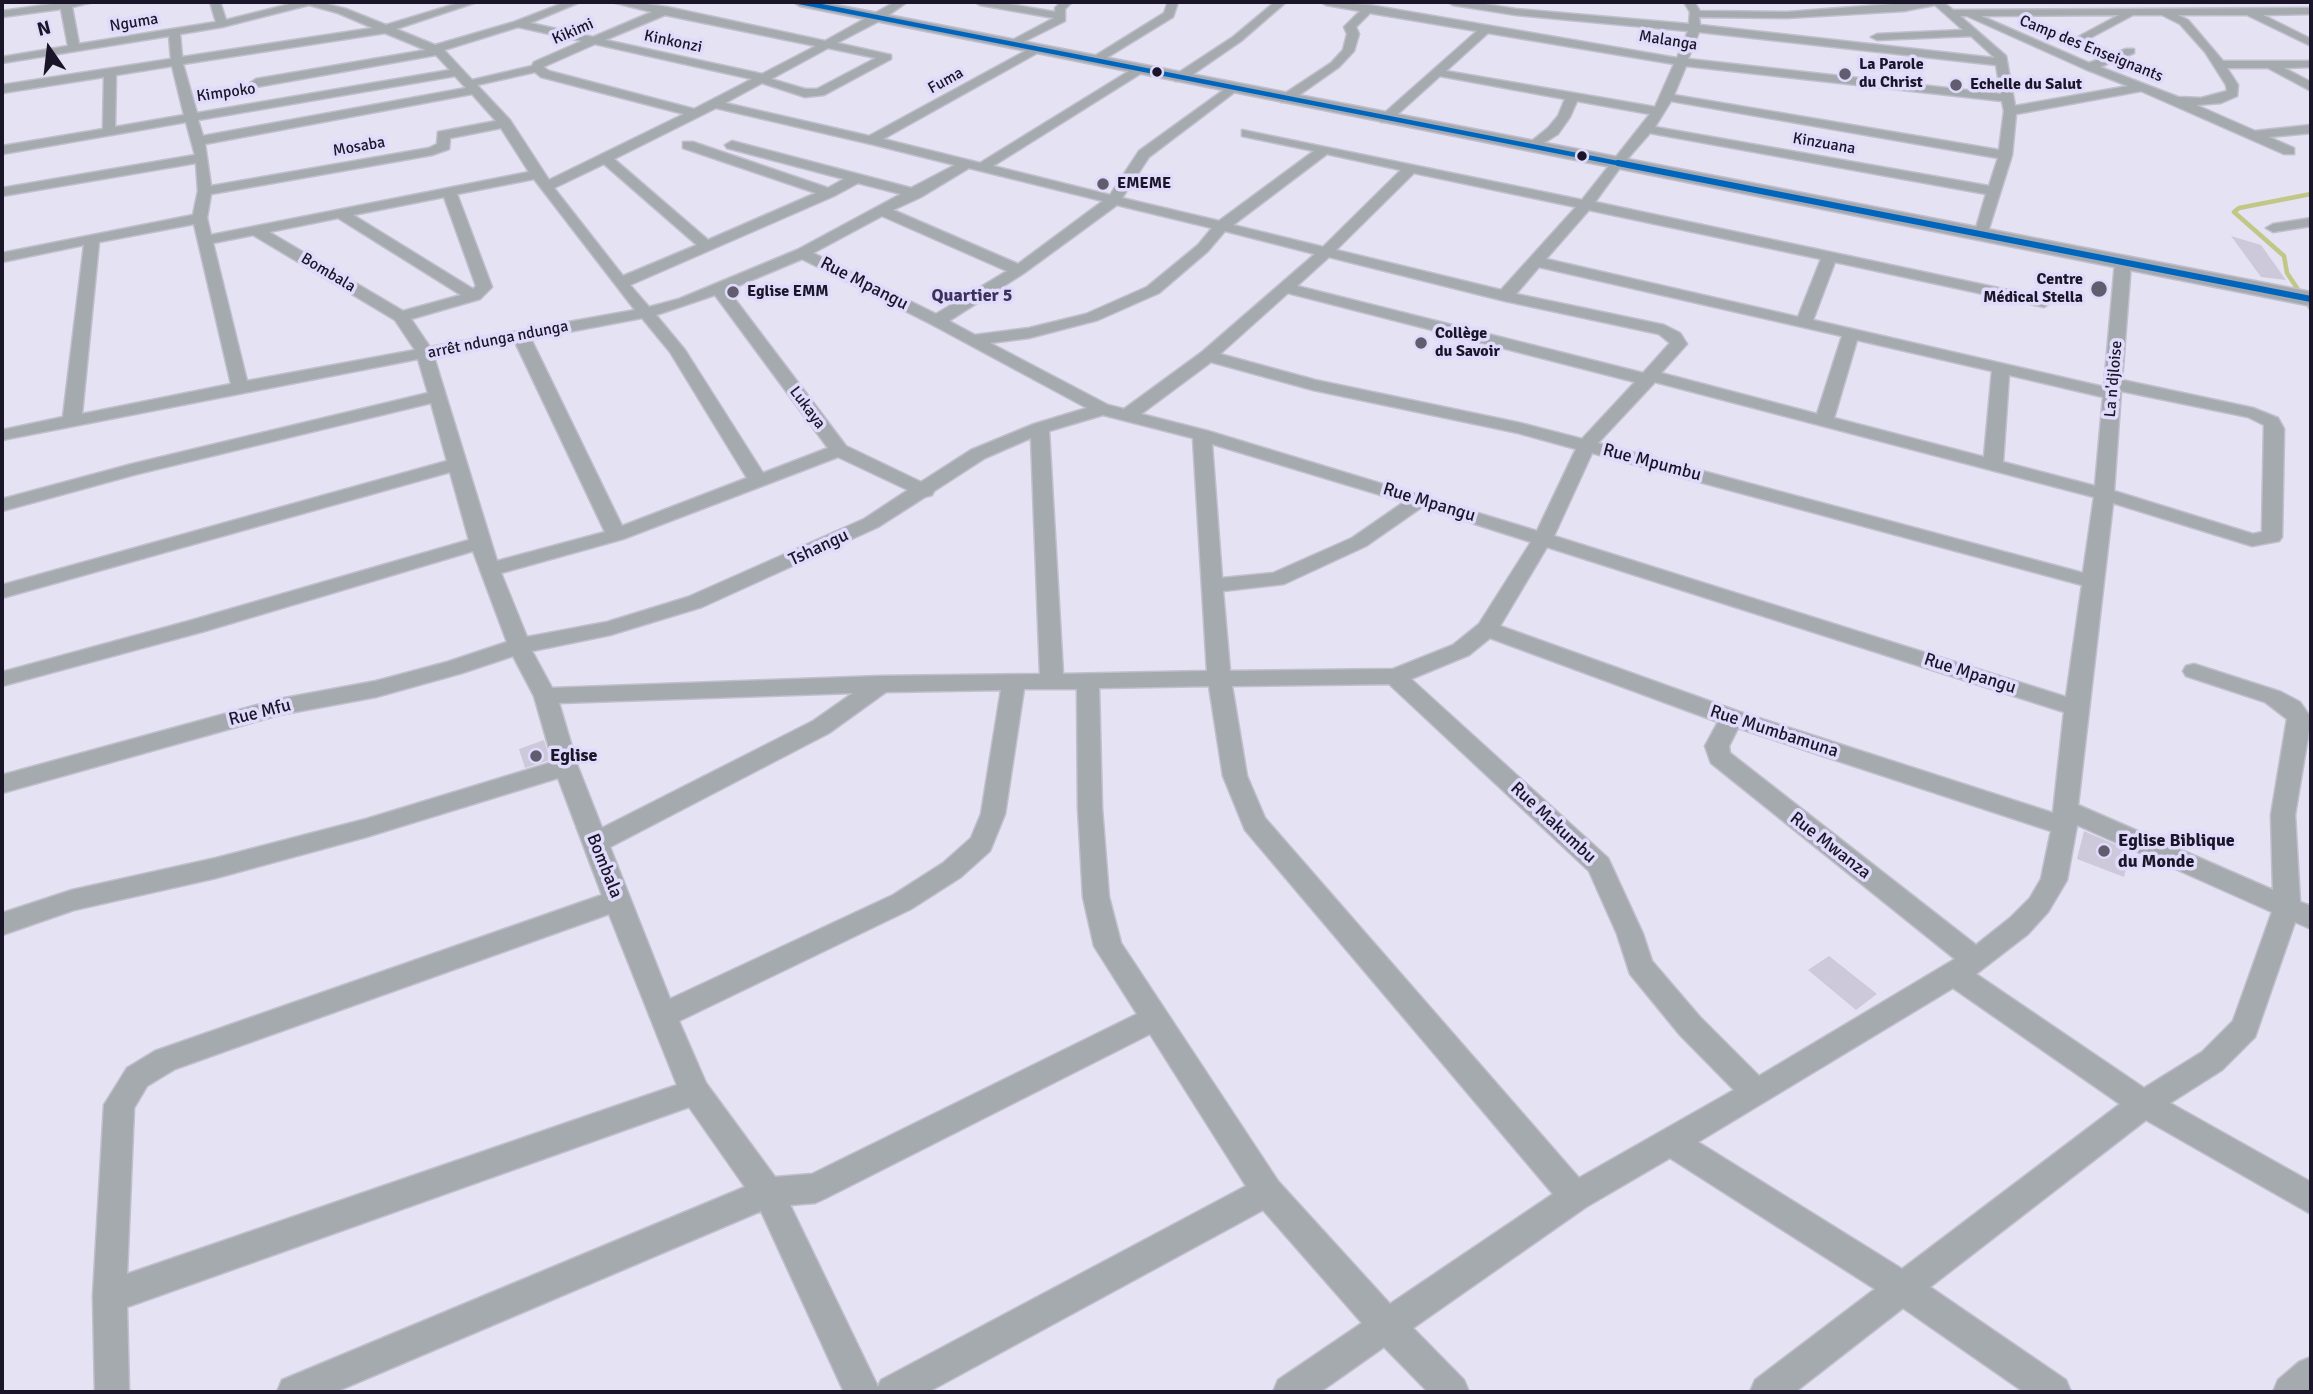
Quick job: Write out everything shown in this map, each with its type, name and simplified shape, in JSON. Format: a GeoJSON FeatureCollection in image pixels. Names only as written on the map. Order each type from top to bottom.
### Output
{"type":"FeatureCollection","features":[{"type":"Feature","properties":{"kind":"street","name":"Nguma"},"geometry":{"type":"LineString","coordinates":[[2,14],[88,2]]}},
{"type":"Feature","properties":{"kind":"street"},"geometry":{"type":"LineString","coordinates":[[215,2],[222,24]]}},
{"type":"Feature","properties":{"kind":"street","name":"Nguma"},"geometry":{"type":"LineString","coordinates":[[2,60],[222,24],[309,2]]}},
{"type":"Feature","properties":{"kind":"street"},"geometry":{"type":"LineString","coordinates":[[309,2],[342,11],[436,50],[505,123],[547,187],[620,284],[677,350],[758,480]]}},
{"type":"Feature","properties":{"kind":"street","name":"Kimpoko"},"geometry":{"type":"LineString","coordinates":[[250,67],[472,2]]}},
{"type":"Feature","properties":{"kind":"street","name":"Kikimi"},"geometry":{"type":"LineString","coordinates":[[436,50],[576,2]]}},
{"type":"Feature","properties":{"kind":"street","name":"Kinkonzi"},"geometry":{"type":"LineString","coordinates":[[518,24],[763,78],[769,83],[805,93],[820,92],[887,57],[617,2]]}},
{"type":"Feature","properties":{"kind":"street","name":"Kikimi"},"geometry":{"type":"LineString","coordinates":[[471,87],[537,68],[537,64],[689,2]]}},
{"type":"Feature","properties":{"kind":"street"},"geometry":{"type":"LineString","coordinates":[[800,2],[2311,299]]}},
{"type":"Feature","properties":{"kind":"street"},"geometry":{"type":"LineString","coordinates":[[547,187],[714,104],[879,17],[902,2]]}},
{"type":"Feature","properties":{"kind":"street"},"geometry":{"type":"LineString","coordinates":[[980,2],[1059,16]]}},
{"type":"Feature","properties":{"kind":"street"},"geometry":{"type":"LineString","coordinates":[[1011,45],[1061,19],[1060,8],[1067,2]]}},
{"type":"Feature","properties":{"kind":"street"},"geometry":{"type":"LineString","coordinates":[[1094,61],[1169,15],[1173,2]]}},
{"type":"Feature","properties":{"kind":"street"},"geometry":{"type":"LineString","coordinates":[[1179,78],[1237,39],[1282,2]]}},
{"type":"Feature","properties":{"kind":"street","name":"Malanga"},"geometry":{"type":"LineString","coordinates":[[1326,2],[1487,28],[1620,36],[1693,14],[1811,41],[2001,62]]}},
{"type":"Feature","properties":{"kind":"street"},"geometry":{"type":"LineString","coordinates":[[1405,13],[1421,2]]}},
{"type":"Feature","properties":{"kind":"street","name":"Malanga"},"geometry":{"type":"LineString","coordinates":[[1453,2],[1516,12],[1620,36],[1683,62],[2009,104],[2144,87]]}},
{"type":"Feature","properties":{"kind":"street"},"geometry":{"type":"LineString","coordinates":[[1505,296],[1585,206],[1617,162],[1647,129],[1667,97],[1683,62],[1693,14],[1787,15],[1936,2],[1951,13],[2000,57],[2009,104],[2005,155],[1981,235]]}},
{"type":"Feature","properties":{"kind":"street"},"geometry":{"type":"LineString","coordinates":[[2144,2],[2184,22],[2221,65],[2232,85],[2233,93],[2221,99],[2201,102],[2166,96]]}},
{"type":"Feature","properties":{"kind":"street"},"geometry":{"type":"LineString","coordinates":[[2228,2],[2311,43]]}},
{"type":"Feature","properties":{"kind":"street"},"geometry":{"type":"LineString","coordinates":[[2305,2],[2311,5]]}},
{"type":"Feature","properties":{"kind":"street"},"geometry":{"type":"LineString","coordinates":[[66,5],[74,49]]}},
{"type":"Feature","properties":{"kind":"street"},"geometry":{"type":"LineString","coordinates":[[342,11],[361,5]]}},
{"type":"Feature","properties":{"kind":"street"},"geometry":{"type":"LineString","coordinates":[[1285,99],[1335,65],[1348,51],[1353,34],[1350,27],[1368,8]]}},
{"type":"Feature","properties":{"kind":"street","name":"Camp des Enseignants"},"geometry":{"type":"LineString","coordinates":[[1951,13],[2311,11]]}},
{"type":"Feature","properties":{"kind":"street","name":"Camp des Enseignants"},"geometry":{"type":"LineString","coordinates":[[2084,37],[2135,12]]}},
{"type":"Feature","properties":{"kind":"street","name":"Camp des Enseignants"},"geometry":{"type":"LineString","coordinates":[[1966,13],[2089,67],[2166,96]]}},
{"type":"Feature","properties":{"kind":"street"},"geometry":{"type":"LineString","coordinates":[[1385,119],[1440,73],[1487,28]]}},
{"type":"Feature","properties":{"kind":"street"},"geometry":{"type":"LineString","coordinates":[[174,33],[177,62],[202,158],[205,191],[200,218],[240,387]]}},
{"type":"Feature","properties":{"kind":"street"},"geometry":{"type":"LineString","coordinates":[[1811,41],[1973,33]]}},
{"type":"Feature","properties":{"kind":"street"},"geometry":{"type":"LineString","coordinates":[[2297,35],[2311,35]]}},
{"type":"Feature","properties":{"kind":"street","name":"Kimpoko"},"geometry":{"type":"LineString","coordinates":[[2,89],[177,62],[250,67],[436,50]]}},
{"type":"Feature","properties":{"kind":"street","name":"Fuma"},"geometry":{"type":"LineString","coordinates":[[871,140],[1035,50]]}},
{"type":"Feature","properties":{"kind":"street"},"geometry":{"type":"LineString","coordinates":[[2089,67],[2130,51]]}},
{"type":"Feature","properties":{"kind":"street"},"geometry":{"type":"LineString","coordinates":[[2221,65],[2311,64]]}},
{"type":"Feature","properties":{"kind":"street"},"geometry":{"type":"LineString","coordinates":[[2270,65],[2311,87]]}},
{"type":"Feature","properties":{"kind":"street"},"geometry":{"type":"LineString","coordinates":[[250,67],[263,105]]}},
{"type":"Feature","properties":{"kind":"street"},"geometry":{"type":"LineString","coordinates":[[537,68],[545,74],[695,113]]}},
{"type":"Feature","properties":{"kind":"street"},"geometry":{"type":"LineString","coordinates":[[974,166],[1139,69]]}},
{"type":"Feature","properties":{"kind":"street"},"geometry":{"type":"LineString","coordinates":[[109,130],[110,72]]}},
{"type":"Feature","properties":{"kind":"street","name":"Kimpoko"},"geometry":{"type":"LineString","coordinates":[[2,150],[456,72]]}},
{"type":"Feature","properties":{"kind":"street"},"geometry":{"type":"LineString","coordinates":[[1440,73],[1657,111]]}},
{"type":"Feature","properties":{"kind":"street","name":"Mosaba"},"geometry":{"type":"LineString","coordinates":[[199,141],[420,102],[471,87]]}},
{"type":"Feature","properties":{"kind":"street"},"geometry":{"type":"LineString","coordinates":[[937,321],[1019,270],[1113,201],[1144,154],[1232,88]]}},
{"type":"Feature","properties":{"kind":"street"},"geometry":{"type":"LineString","coordinates":[[1534,145],[1553,131],[1564,117],[1573,95]]}},
{"type":"Feature","properties":{"kind":"street"},"geometry":{"type":"LineString","coordinates":[[2166,96],[2289,151]]}},
{"type":"Feature","properties":{"kind":"street"},"geometry":{"type":"LineString","coordinates":[[1667,97],[2005,155]]}},
{"type":"Feature","properties":{"kind":"street"},"geometry":{"type":"LineString","coordinates":[[545,696],[882,684],[1394,677],[1461,650],[1487,629],[1543,538],[1586,446],[1679,344],[1674,336],[1664,330],[1505,296],[714,104]]}},
{"type":"Feature","properties":{"kind":"street","name":"Mosaba"},"geometry":{"type":"LineString","coordinates":[[205,191],[443,148],[443,135],[505,123]]}},
{"type":"Feature","properties":{"kind":"street","name":"Kinzuana"},"geometry":{"type":"LineString","coordinates":[[1647,129],[1994,191]]}},
{"type":"Feature","properties":{"kind":"street"},"geometry":{"type":"LineString","coordinates":[[2252,135],[2311,129]]}},
{"type":"Feature","properties":{"kind":"street"},"geometry":{"type":"LineString","coordinates":[[1247,133],[2044,302]]}},
{"type":"Feature","properties":{"kind":"street"},"geometry":{"type":"LineString","coordinates":[[688,145],[829,193]]}},
{"type":"Feature","properties":{"kind":"street"},"geometry":{"type":"LineString","coordinates":[[732,145],[916,194]]}},
{"type":"Feature","properties":{"kind":"street"},"geometry":{"type":"LineString","coordinates":[[972,340],[1029,333],[1092,317],[1153,290],[1203,248],[1221,227],[1324,150]]}},
{"type":"Feature","properties":{"kind":"street"},"geometry":{"type":"LineString","coordinates":[[2,192],[202,158]]}},
{"type":"Feature","properties":{"kind":"street"},"geometry":{"type":"LineString","coordinates":[[606,159],[707,246]]}},
{"type":"Feature","properties":{"kind":"street","name":"arrêt ndunga ndunga"},"geometry":{"type":"LineString","coordinates":[[2,435],[240,387],[645,313],[719,289],[802,253],[974,166]]}},
{"type":"Feature","properties":{"kind":"street"},"geometry":{"type":"LineString","coordinates":[[1129,414],[1208,356],[1286,288],[1411,168]]}},
{"type":"Feature","properties":{"kind":"street"},"geometry":{"type":"LineString","coordinates":[[206,240],[539,174]]}},
{"type":"Feature","properties":{"kind":"street"},"geometry":{"type":"LineString","coordinates":[[620,284],[829,193],[855,179]]}},
{"type":"Feature","properties":{"kind":"street"},"geometry":{"type":"LineString","coordinates":[[401,317],[474,296],[483,290],[485,284],[449,192]]}},
{"type":"Feature","properties":{"kind":"street"},"geometry":{"type":"LineString","coordinates":[[883,211],[1019,270]]}},
{"type":"Feature","properties":{"kind":"street"},"geometry":{"type":"LineString","coordinates":[[341,214],[474,296]]}},
{"type":"Feature","properties":{"kind":"street"},"geometry":{"type":"LineString","coordinates":[[2,257],[200,218]]}},
{"type":"Feature","properties":{"kind":"street"},"geometry":{"type":"LineString","coordinates":[[2273,228],[2311,222]]}},
{"type":"Feature","properties":{"kind":"street","name":"Bombala"},"geometry":{"type":"LineString","coordinates":[[255,230],[401,317],[415,334],[425,354],[435,397],[481,543],[519,646],[545,696],[565,767],[662,1016],[695,1092],[768,1193],[862,1392]]}},
{"type":"Feature","properties":{"kind":"street"},"geometry":{"type":"LineString","coordinates":[[72,419],[92,239]]}},
{"type":"Feature","properties":{"kind":"street","name":"Rue Mpangu"},"geometry":{"type":"LineString","coordinates":[[802,253],[1102,409],[1202,435],[1543,538],[2076,708]]}},
{"type":"Feature","properties":{"kind":"street"},"geometry":{"type":"LineString","coordinates":[[1804,322],[1829,257]]}},
{"type":"Feature","properties":{"kind":"street"},"geometry":{"type":"LineString","coordinates":[[1286,288],[1824,421],[2104,494],[2252,540],[2272,537],[2275,429],[2266,417],[2001,370],[1535,261]]}},
{"type":"Feature","properties":{"kind":"street","name":"La n'djloise"},"geometry":{"type":"LineString","coordinates":[[1290,1392],[1576,1197],[1756,1093],[1964,966],[2019,926],[2039,905],[2053,880],[2064,818],[2104,494],[2123,263]]}},
{"type":"Feature","properties":{"kind":"street","name":"Lukaya"},"geometry":{"type":"LineString","coordinates":[[719,289],[839,450],[925,491]]}},
{"type":"Feature","properties":{"kind":"street"},"geometry":{"type":"LineString","coordinates":[[1824,421],[1851,333]]}},
{"type":"Feature","properties":{"kind":"street"},"geometry":{"type":"LineString","coordinates":[[521,336],[616,535]]}},
{"type":"Feature","properties":{"kind":"street","name":"Rue Mpumbu"},"geometry":{"type":"LineString","coordinates":[[1208,356],[1313,385],[1430,411],[1472,416],[2093,582]]}},
{"type":"Feature","properties":{"kind":"street"},"geometry":{"type":"LineString","coordinates":[[1993,466],[2001,370]]}},
{"type":"Feature","properties":{"kind":"street"},"geometry":{"type":"LineString","coordinates":[[2,505],[132,470],[435,397]]}},
{"type":"Feature","properties":{"kind":"street","name":"Tshangu"},"geometry":{"type":"LineString","coordinates":[[519,646],[610,628],[695,602],[871,523],[925,491],[978,454],[1040,428],[1102,409]]}},
{"type":"Feature","properties":{"kind":"street"},"geometry":{"type":"LineString","coordinates":[[1040,428],[1052,681]]}},
{"type":"Feature","properties":{"kind":"street"},"geometry":{"type":"LineString","coordinates":[[1202,435],[1219,678],[1235,776],[1255,823],[1576,1197]]}},
{"type":"Feature","properties":{"kind":"street"},"geometry":{"type":"LineString","coordinates":[[491,569],[616,535],[701,505],[758,480],[839,450]]}},
{"type":"Feature","properties":{"kind":"street"},"geometry":{"type":"LineString","coordinates":[[2,592],[455,464]]}},
{"type":"Feature","properties":{"kind":"street"},"geometry":{"type":"LineString","coordinates":[[1214,585],[1277,579],[1359,542],[1419,500]]}},
{"type":"Feature","properties":{"kind":"street"},"geometry":{"type":"LineString","coordinates":[[2,679],[197,626],[481,543]]}},
{"type":"Feature","properties":{"kind":"street","name":"Rue Mumbamuna"},"geometry":{"type":"LineString","coordinates":[[1487,629],[1731,718],[2064,818],[2299,912]]}},
{"type":"Feature","properties":{"kind":"street","name":"Rue Mfu"},"geometry":{"type":"LineString","coordinates":[[2,785],[267,710],[376,689],[454,668],[519,646]]}},
{"type":"Feature","properties":{"kind":"street"},"geometry":{"type":"LineString","coordinates":[[1767,1392],[2144,1104],[2212,1061],[2245,1028],[2299,912],[2283,815],[2299,718],[2292,708],[2273,697],[2194,671]]}},
{"type":"Feature","properties":{"kind":"street","name":"Rue Makumbu"},"geometry":{"type":"LineString","coordinates":[[1394,677],[1599,865],[1630,934],[1640,966],[1690,1026],[1756,1093]]}},
{"type":"Feature","properties":{"kind":"street"},"geometry":{"type":"LineString","coordinates":[[1088,680],[1090,808],[1096,897],[1108,946],[1267,1191],[1387,1326],[1452,1392]]}},
{"type":"Feature","properties":{"kind":"street"},"geometry":{"type":"LineString","coordinates":[[662,1016],[902,902],[952,870],[981,844],[993,814],[1014,682]]}},
{"type":"Feature","properties":{"kind":"street"},"geometry":{"type":"LineString","coordinates":[[594,844],[821,727],[882,684]]}},
{"type":"Feature","properties":{"kind":"street","name":"Rue Mwanza"},"geometry":{"type":"LineString","coordinates":[[1731,718],[1717,746],[1719,757],[1964,966]]}},
{"type":"Feature","properties":{"kind":"street"},"geometry":{"type":"LineString","coordinates":[[2,924],[72,900],[216,868],[366,828],[565,767]]}},
{"type":"Feature","properties":{"kind":"street"},"geometry":{"type":"LineString","coordinates":[[112,1392],[110,1296],[118,1105],[137,1077],[165,1059],[618,900]]}},
{"type":"Feature","properties":{"kind":"street"},"geometry":{"type":"LineString","coordinates":[[1964,966],[2144,1104],[2311,1199]]}},
{"type":"Feature","properties":{"kind":"street"},"geometry":{"type":"LineString","coordinates":[[294,1392],[768,1193],[815,1188],[1153,1018]]}},
{"type":"Feature","properties":{"kind":"street"},"geometry":{"type":"LineString","coordinates":[[110,1296],[695,1092]]}},
{"type":"Feature","properties":{"kind":"street"},"geometry":{"type":"LineString","coordinates":[[1671,1142],[1902,1288],[2054,1392]]}},
{"type":"Feature","properties":{"kind":"street"},"geometry":{"type":"LineString","coordinates":[[893,1392],[1267,1191]]}},
{"type":"Feature","properties":{"kind":"street"},"geometry":{"type":"LineString","coordinates":[[2290,1392],[2311,1374]]}},
{"type":"Feature","properties":{"kind":"building"},"geometry":{"type":"Polygon","coordinates":[[[2231,236],[2261,245],[2286,280],[2261,277],[2231,236]]]}},
{"type":"Feature","properties":{"kind":"building","name":"Eglise"},"geometry":{"type":"Polygon","coordinates":[[[544,740],[550,760],[525,768],[519,749],[544,740]]]}},
{"type":"Feature","properties":{"kind":"building","name":"Eglise Biblique du Monde"},"geometry":{"type":"Polygon","coordinates":[[[2084,831],[2130,851],[2124,877],[2077,859],[2084,831]]]}},
{"type":"Feature","properties":{"kind":"building"},"geometry":{"type":"Polygon","coordinates":[[[1829,956],[1877,994],[1856,1010],[1808,970],[1829,956]]]}},
{"type":"Feature","properties":{"kind":"waterway","name":"Tshangu"},"geometry":{"type":"LineString","coordinates":[[2311,194],[2239,208],[2234,212],[2284,256],[2287,273],[2311,309]]}},
{"type":"Feature","properties":{"kind":"transit line"},"geometry":{"type":"LineString","coordinates":[[800,2],[2311,299]]}},
{"type":"Feature","properties":{"kind":"place","name":"La Parole du Christ"},"geometry":{"type":"Point","coordinates":[1845,74]}},
{"type":"Feature","properties":{"kind":"place","name":"Echelle du Salut"},"geometry":{"type":"Point","coordinates":[1956,85]}},
{"type":"Feature","properties":{"kind":"place","name":"EMEME"},"geometry":{"type":"Point","coordinates":[1103,184]}},
{"type":"Feature","properties":{"kind":"place","name":"Centre Médical Stella"},"geometry":{"type":"Point","coordinates":[2099,289]}},
{"type":"Feature","properties":{"kind":"place","name":"Eglise EMM"},"geometry":{"type":"Point","coordinates":[733,292]}},
{"type":"Feature","properties":{"kind":"place","name":"Collège du Savoir"},"geometry":{"type":"Point","coordinates":[1421,343]}},
{"type":"Feature","properties":{"kind":"place","name":"Eglise"},"geometry":{"type":"Point","coordinates":[536,756]}},
{"type":"Feature","properties":{"kind":"place","name":"Eglise Biblique du Monde"},"geometry":{"type":"Point","coordinates":[2104,851]}},
{"type":"Feature","properties":{"kind":"district","name":"Quartier 5"},"geometry":{"type":"Point","coordinates":[972,296]}}]}
